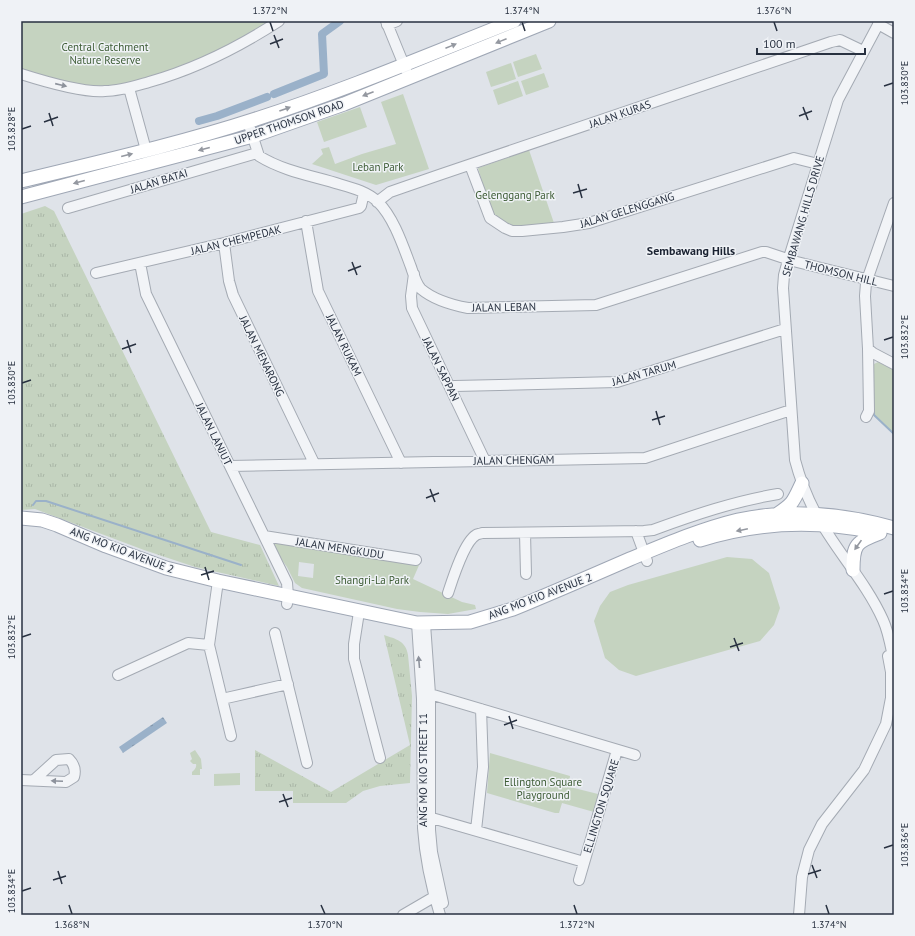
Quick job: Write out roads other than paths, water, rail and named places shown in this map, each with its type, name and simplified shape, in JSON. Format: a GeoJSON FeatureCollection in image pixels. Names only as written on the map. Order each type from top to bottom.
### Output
{"type":"FeatureCollection","features":[{"type":"Feature","properties":{"kind":"main road","name":"UPPER THOMSON ROAD"},"geometry":{"type":"LineString","coordinates":[[21,181],[146,150],[248,122],[404,65],[514,21]]}},
{"type":"Feature","properties":{"kind":"main road","name":"UPPER THOMSON ROAD"},"geometry":{"type":"LineString","coordinates":[[21,197],[247,137],[337,106],[549,21]]}},
{"type":"Feature","properties":{"kind":"main road"},"geometry":{"type":"LineString","coordinates":[[775,516],[794,502],[802,483]]}},
{"type":"Feature","properties":{"kind":"main road","name":"ANG MO KIO AVENUE 2"},"geometry":{"type":"LineString","coordinates":[[645,557],[673,540],[715,526],[750,518],[775,516],[819,520],[894,537]]}},
{"type":"Feature","properties":{"kind":"main road","name":"ANG MO KIO AVENUE 2"},"geometry":{"type":"LineString","coordinates":[[21,518],[42,520],[57,525],[158,566],[217,585]]}},
{"type":"Feature","properties":{"kind":"main road","name":"ANG MO KIO AVENUE 2"},"geometry":{"type":"LineString","coordinates":[[21,526],[48,530],[140,568],[182,581],[217,585],[421,627],[470,622],[498,614],[645,557],[746,529],[819,520],[852,518],[894,528]]}},
{"type":"Feature","properties":{"kind":"main road"},"geometry":{"type":"LineString","coordinates":[[853,570],[853,556],[855,547],[863,539],[880,533]]}},
{"type":"Feature","properties":{"kind":"street"},"geometry":{"type":"LineString","coordinates":[[21,74],[86,90],[104,92],[129,88],[172,75],[199,64],[259,34],[279,21]]}},
{"type":"Feature","properties":{"kind":"street"},"geometry":{"type":"LineString","coordinates":[[390,22],[409,78]]}},
{"type":"Feature","properties":{"kind":"street"},"geometry":{"type":"LineString","coordinates":[[879,23],[894,33]]}},
{"type":"Feature","properties":{"kind":"street","name":"SEMBAWANG HILLS DRIVE"},"geometry":{"type":"LineString","coordinates":[[879,23],[838,100],[788,259],[784,275],[783,288],[795,460],[802,483],[819,520],[853,570],[875,605],[880,616]]}},
{"type":"Feature","properties":{"kind":"street","name":"JALAN KURAS"},"geometry":{"type":"LineString","coordinates":[[377,202],[390,192],[831,42],[840,40],[863,52]]}},
{"type":"Feature","properties":{"kind":"street"},"geometry":{"type":"LineString","coordinates":[[129,88],[146,150]]}},
{"type":"Feature","properties":{"kind":"street"},"geometry":{"type":"LineString","coordinates":[[248,122],[247,137],[254,153]]}},
{"type":"Feature","properties":{"kind":"street","name":"JALAN LEBAN"},"geometry":{"type":"LineString","coordinates":[[254,153],[269,162],[364,193],[377,202],[400,237],[420,288],[435,298],[453,305],[468,308],[596,305],[762,252],[788,259]]}},
{"type":"Feature","properties":{"kind":"street","name":"JALAN BATAI"},"geometry":{"type":"LineString","coordinates":[[68,208],[254,153]]}},
{"type":"Feature","properties":{"kind":"street","name":"JALAN GELENGGANG"},"geometry":{"type":"LineString","coordinates":[[470,165],[490,218],[504,228],[512,231],[522,231],[589,223],[794,158],[818,164]]}},
{"type":"Feature","properties":{"kind":"street","name":"JALAN CHEMPEDAK"},"geometry":{"type":"LineString","coordinates":[[96,273],[224,243],[359,208],[361,206],[364,193]]}},
{"type":"Feature","properties":{"kind":"street"},"geometry":{"type":"LineString","coordinates":[[866,417],[869,411],[868,349],[864,296],[867,279],[894,202]]}},
{"type":"Feature","properties":{"kind":"street","name":"JALAN RUKAM"},"geometry":{"type":"LineString","coordinates":[[306,221],[318,291],[401,462]]}},
{"type":"Feature","properties":{"kind":"street","name":"JALAN MENARONG"},"geometry":{"type":"LineString","coordinates":[[224,243],[229,281],[233,295],[314,464]]}},
{"type":"Feature","properties":{"kind":"street","name":"THOMSON HILL"},"geometry":{"type":"LineString","coordinates":[[788,259],[894,286]]}},
{"type":"Feature","properties":{"kind":"street","name":"JALAN LANJUT"},"geometry":{"type":"LineString","coordinates":[[140,263],[146,294],[286,583],[288,600]]}},
{"type":"Feature","properties":{"kind":"street","name":"JALAN SAPPAN"},"geometry":{"type":"LineString","coordinates":[[414,274],[411,296],[412,308],[485,461]]}},
{"type":"Feature","properties":{"kind":"street","name":"JALAN TARUM"},"geometry":{"type":"LineString","coordinates":[[450,387],[617,382],[786,329]]}},
{"type":"Feature","properties":{"kind":"street"},"geometry":{"type":"LineString","coordinates":[[868,349],[894,364]]}},
{"type":"Feature","properties":{"kind":"street","name":"JALAN CHENGAM"},"geometry":{"type":"LineString","coordinates":[[230,466],[645,458],[791,410]]}},
{"type":"Feature","properties":{"kind":"street"},"geometry":{"type":"LineString","coordinates":[[448,593],[453,575],[470,541],[475,535],[653,530],[717,508],[758,497],[778,494]]}},
{"type":"Feature","properties":{"kind":"street"},"geometry":{"type":"LineString","coordinates":[[636,531],[645,557]]}},
{"type":"Feature","properties":{"kind":"street"},"geometry":{"type":"LineString","coordinates":[[525,533],[526,574]]}},
{"type":"Feature","properties":{"kind":"street","name":"JALAN MENGKUDU"},"geometry":{"type":"LineString","coordinates":[[264,536],[416,560]]}},
{"type":"Feature","properties":{"kind":"street"},"geometry":{"type":"LineString","coordinates":[[217,585],[209,645],[230,736]]}},
{"type":"Feature","properties":{"kind":"street"},"geometry":{"type":"LineString","coordinates":[[358,615],[354,644],[354,659],[380,758]]}},
{"type":"Feature","properties":{"kind":"street"},"geometry":{"type":"LineString","coordinates":[[880,616],[890,640],[894,662]]}},
{"type":"Feature","properties":{"kind":"street"},"geometry":{"type":"LineString","coordinates":[[799,915],[802,877],[809,850],[822,824],[864,770],[886,724],[891,698],[891,672],[879,619],[880,616]]}},
{"type":"Feature","properties":{"kind":"street","name":"ANG MO KIO STREET 11"},"geometry":{"type":"LineString","coordinates":[[421,627],[426,693],[423,740],[427,817],[430,830],[440,915]]}},
{"type":"Feature","properties":{"kind":"street"},"geometry":{"type":"LineString","coordinates":[[275,633],[307,763]]}},
{"type":"Feature","properties":{"kind":"street"},"geometry":{"type":"LineString","coordinates":[[118,675],[188,644],[209,645]]}},
{"type":"Feature","properties":{"kind":"street"},"geometry":{"type":"LineString","coordinates":[[222,699],[288,684]]}},
{"type":"Feature","properties":{"kind":"street","name":"ELLINGTON SQUARE"},"geometry":{"type":"LineString","coordinates":[[426,693],[635,755]]}},
{"type":"Feature","properties":{"kind":"street"},"geometry":{"type":"LineString","coordinates":[[476,830],[484,767],[481,709]]}},
{"type":"Feature","properties":{"kind":"street"},"geometry":{"type":"LineString","coordinates":[[805,915],[807,878],[814,852],[826,826],[861,784],[873,764],[891,726],[894,710]]}},
{"type":"Feature","properties":{"kind":"street","name":"ELLINGTON SQUARE"},"geometry":{"type":"LineString","coordinates":[[579,880],[617,750]]}},
{"type":"Feature","properties":{"kind":"street"},"geometry":{"type":"LineString","coordinates":[[21,780],[34,780]]}},
{"type":"Feature","properties":{"kind":"street","name":"ELLINGTON SQUARE"},"geometry":{"type":"LineString","coordinates":[[427,817],[584,862]]}},
{"type":"Feature","properties":{"kind":"street"},"geometry":{"type":"LineString","coordinates":[[403,915],[438,895]]}},
{"type":"Feature","properties":{"kind":"street","name":"ANG MO KIO STREET 11"},"geometry":{"type":"LineString","coordinates":[[438,895],[447,915]]}},
{"type":"Feature","properties":{"kind":"water"},"geometry":{"type":"Polygon","coordinates":[[[163,717],[167,723],[123,753],[119,747],[163,717]]]}},
{"type":"Feature","properties":{"kind":"waterway"},"geometry":{"type":"LineString","coordinates":[[274,94],[324,74],[322,34],[340,21]]}},
{"type":"Feature","properties":{"kind":"waterway"},"geometry":{"type":"LineString","coordinates":[[199,121],[217,116],[267,97]]}},
{"type":"Feature","properties":{"kind":"waterway"},"geometry":{"type":"LineString","coordinates":[[874,411],[874,415],[894,434]]}},
{"type":"Feature","properties":{"kind":"waterway"},"geometry":{"type":"LineString","coordinates":[[33,505],[36,501],[46,501],[241,565]]}},
{"type":"Feature","properties":{"kind":"district","name":"Sembawang Hills"},"geometry":{"type":"Point","coordinates":[691,250]}},
{"type":"Feature","properties":{"kind":"park label","name":"Central Catchment Nature Reserve"},"geometry":{"type":"Point","coordinates":[105,53]}},
{"type":"Feature","properties":{"kind":"park label","name":"Leban Park"},"geometry":{"type":"Point","coordinates":[378,167]}},
{"type":"Feature","properties":{"kind":"park label","name":"Gelenggang Park"},"geometry":{"type":"Point","coordinates":[515,195]}},
{"type":"Feature","properties":{"kind":"park label","name":"Shangri-La Park"},"geometry":{"type":"Point","coordinates":[372,580]}},
{"type":"Feature","properties":{"kind":"park label","name":"Ellington Square Playground"},"geometry":{"type":"Point","coordinates":[543,788]}}]}
